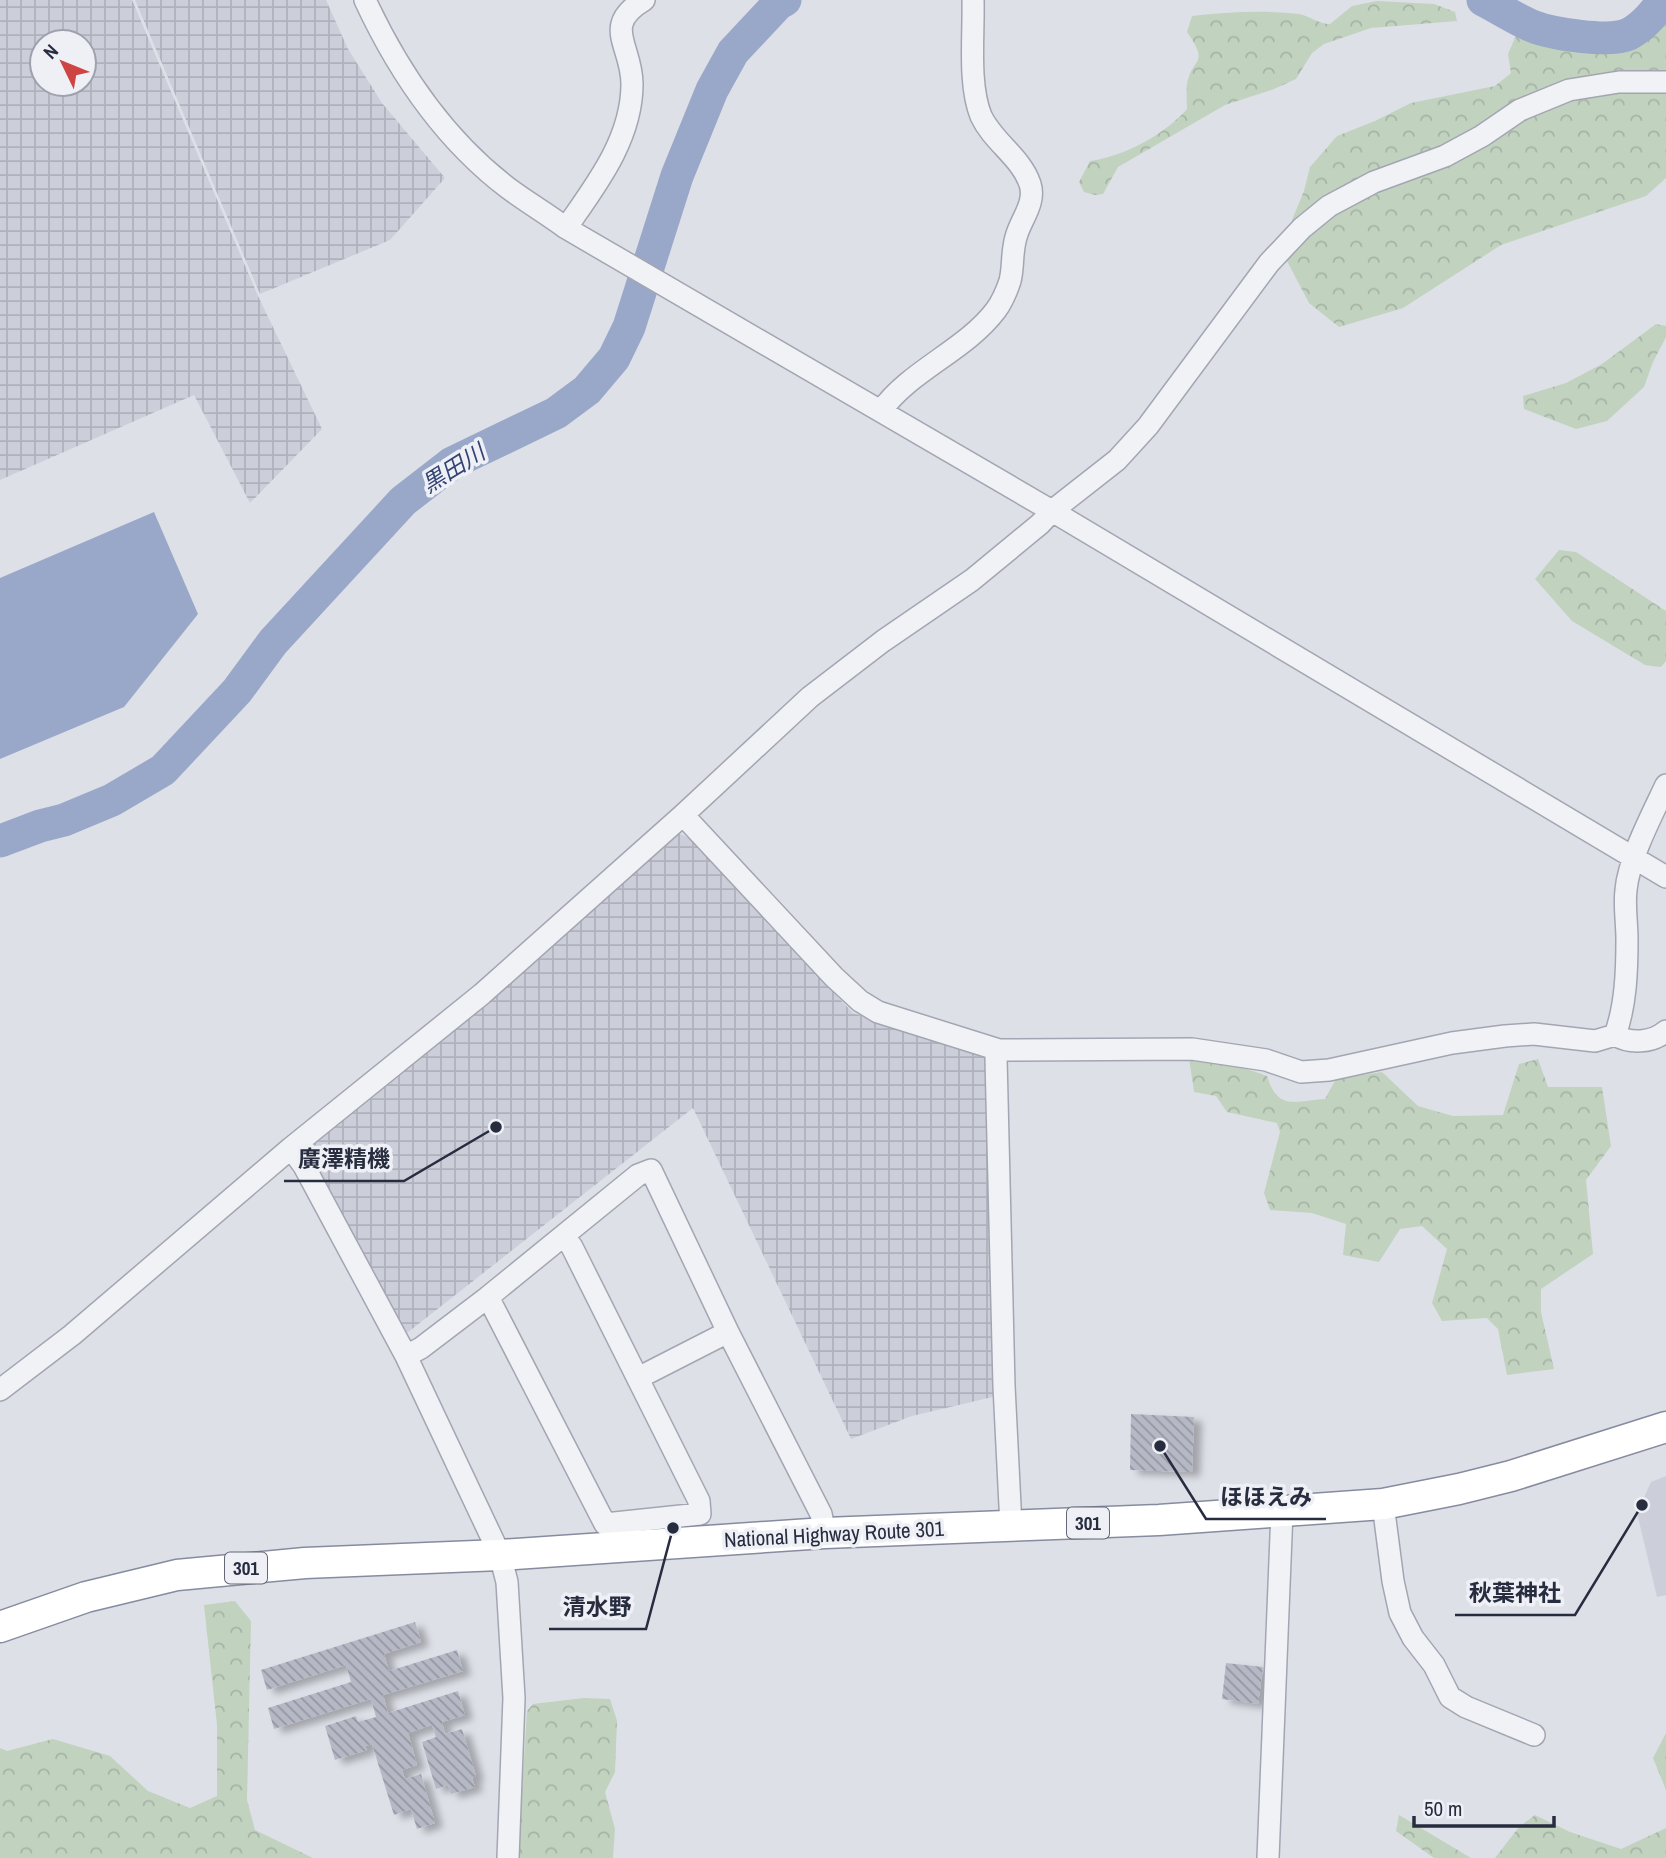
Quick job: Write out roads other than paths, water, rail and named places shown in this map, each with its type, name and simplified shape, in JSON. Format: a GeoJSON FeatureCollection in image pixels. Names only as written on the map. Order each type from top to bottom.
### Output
{"type":"FeatureCollection","features":[{"type":"Feature","properties":{"kind":"highway","name":"National Highway Route 301"},"geometry":{"type":"LineString","coordinates":[[0,1627],[86,1597],[177,1575],[305,1563],[500,1555],[825,1533],[1159,1520],[1383,1503],[1460,1489],[1511,1476],[1666,1427]]}},
{"type":"Feature","properties":{"kind":"street"},"geometry":{"type":"LineString","coordinates":[[365,0],[384,41],[415,89],[464,149],[507,187],[566,228],[1052,511],[1666,877]]}},
{"type":"Feature","properties":{"kind":"street"},"geometry":{"type":"LineString","coordinates":[[566,228],[590,194],[623,134],[629,116],[632,83],[628,55],[620,31],[621,20],[644,0]]}},
{"type":"Feature","properties":{"kind":"street"},"geometry":{"type":"LineString","coordinates":[[881,411],[891,397],[958,346],[996,310],[1010,281],[1017,233],[1030,204],[1030,183],[1018,161],[998,140],[982,117],[974,93],[973,0]]}},
{"type":"Feature","properties":{"kind":"street"},"geometry":{"type":"LineString","coordinates":[[0,1391],[82,1326],[290,1148],[482,993],[683,815],[810,697],[883,641],[972,580],[1052,511],[1117,460],[1149,426],[1269,263],[1302,228],[1329,206],[1374,182],[1446,156],[1520,110],[1569,90],[1619,82],[1666,82]]}},
{"type":"Feature","properties":{"kind":"street"},"geometry":{"type":"LineString","coordinates":[[1615,1035],[1621,1018],[1625,977],[1626,889],[1640,842],[1666,785]]}},
{"type":"Feature","properties":{"kind":"street"},"geometry":{"type":"LineString","coordinates":[[683,815],[834,978],[860,1001],[878,1012],[999,1050],[1192,1049],[1266,1060],[1301,1072],[1329,1070],[1452,1043],[1505,1036],[1534,1034],[1595,1041],[1615,1035],[1623,1040],[1642,1041],[1660,1036],[1666,1031]]}},
{"type":"Feature","properties":{"kind":"street"},"geometry":{"type":"LineString","coordinates":[[999,1050],[996,1072],[1004,1386],[1012,1526]]}},
{"type":"Feature","properties":{"kind":"street"},"geometry":{"type":"LineString","coordinates":[[290,1148],[304,1166],[406,1356],[500,1555],[507,1582],[514,1698],[508,1858]]}},
{"type":"Feature","properties":{"kind":"street"},"geometry":{"type":"LineString","coordinates":[[406,1356],[421,1349],[488,1297],[638,1175],[651,1170],[728,1332],[821,1514],[825,1533]]}},
{"type":"Feature","properties":{"kind":"street"},"geometry":{"type":"LineString","coordinates":[[488,1297],[605,1524],[701,1514],[699,1501],[572,1247],[564,1236]]}},
{"type":"Feature","properties":{"kind":"street"},"geometry":{"type":"LineString","coordinates":[[638,1378],[728,1332]]}},
{"type":"Feature","properties":{"kind":"street"},"geometry":{"type":"LineString","coordinates":[[1383,1503],[1391,1569],[1400,1613],[1413,1638],[1434,1664],[1450,1697],[1466,1707],[1534,1735]]}},
{"type":"Feature","properties":{"kind":"street"},"geometry":{"type":"LineString","coordinates":[[1268,1858],[1282,1511]]}},
{"type":"Feature","properties":{"kind":"water"},"geometry":{"type":"Polygon","coordinates":[[[154,512],[198,614],[124,707],[0,759],[0,578],[154,512]]]}},
{"type":"Feature","properties":{"kind":"waterway","name":"黒田川"},"geometry":{"type":"LineString","coordinates":[[0,841],[64,820],[112,800],[163,770],[237,691],[273,642],[403,501],[452,463],[556,413],[587,390],[614,358],[629,327],[677,176],[712,90],[733,52],[778,4],[785,0]]}},
{"type":"Feature","properties":{"kind":"waterway","name":"黒田川"},"geometry":{"type":"LineString","coordinates":[[1483,0],[1541,29],[1609,38],[1634,31],[1664,0]]}},
{"type":"Feature","properties":{"kind":"place","name":"廣澤精機"},"geometry":{"type":"Point","coordinates":[496,1127]}},
{"type":"Feature","properties":{"kind":"place","name":"ほほえみ"},"geometry":{"type":"Point","coordinates":[1160,1446]}},
{"type":"Feature","properties":{"kind":"place","name":"秋葉神社"},"geometry":{"type":"Point","coordinates":[1642,1505]}},
{"type":"Feature","properties":{"kind":"place","name":"清水野"},"geometry":{"type":"Point","coordinates":[673,1528]}}]}
